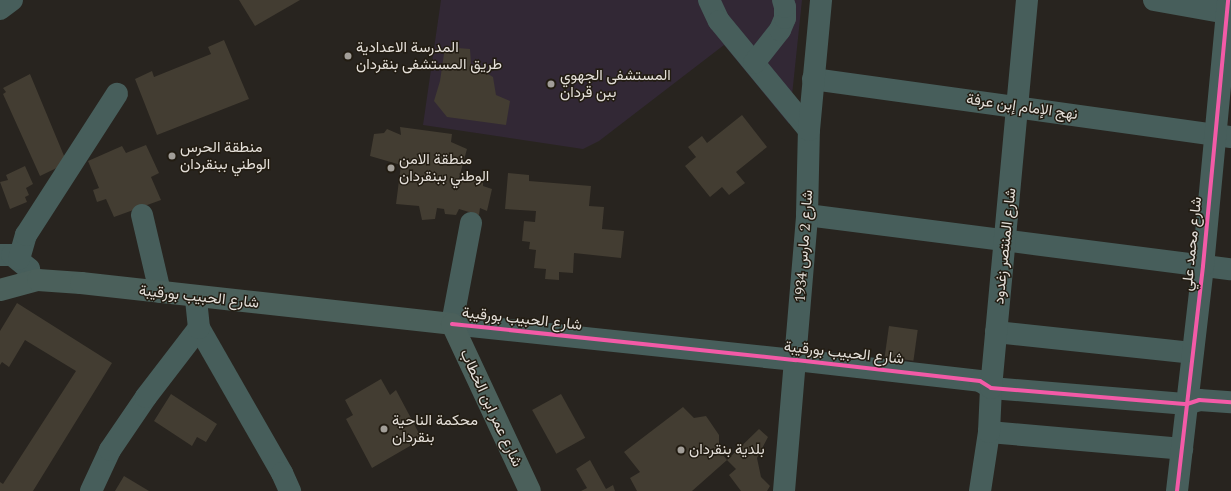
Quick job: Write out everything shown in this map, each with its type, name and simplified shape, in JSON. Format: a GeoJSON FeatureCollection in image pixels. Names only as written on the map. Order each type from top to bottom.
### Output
{"type":"FeatureCollection","features":[{"type":"Feature","properties":{"kind":"main road","name":"شارع الحبيب بورقيبة"},"geometry":{"type":"LineString","coordinates":[[0,290],[38,280],[81,283],[196,297],[452,324]]}},
{"type":"Feature","properties":{"kind":"main road","name":"شارع عمر ابن الخطاب"},"geometry":{"type":"LineString","coordinates":[[452,324],[530,491]]}},
{"type":"Feature","properties":{"kind":"street"},"geometry":{"type":"LineString","coordinates":[[0,9],[12,0]]}},
{"type":"Feature","properties":{"kind":"street"},"geometry":{"type":"LineString","coordinates":[[709,0],[719,21],[809,130]]}},
{"type":"Feature","properties":{"kind":"street"},"geometry":{"type":"LineString","coordinates":[[754,62],[780,30],[785,18],[785,7],[783,0]]}},
{"type":"Feature","properties":{"kind":"street","name":"شارع 2 مارس 1934"},"geometry":{"type":"LineString","coordinates":[[784,491],[807,215],[809,130],[821,0]]}},
{"type":"Feature","properties":{"kind":"street","name":"شارع المنتصر زغدود"},"geometry":{"type":"LineString","coordinates":[[980,491],[989,432],[988,381],[996,332],[1027,0]]}},
{"type":"Feature","properties":{"kind":"street"},"geometry":{"type":"LineString","coordinates":[[1154,0],[1228,7]]}},
{"type":"Feature","properties":{"kind":"street","name":"شارع محمد علي"},"geometry":{"type":"LineString","coordinates":[[1177,491],[1191,398],[1192,353],[1203,266],[1223,136],[1228,7]]}},
{"type":"Feature","properties":{"kind":"street","name":"نهج الإمام إبن عرفة"},"geometry":{"type":"LineString","coordinates":[[813,79],[1018,106],[1223,136]]}},
{"type":"Feature","properties":{"kind":"street"},"geometry":{"type":"LineString","coordinates":[[38,280],[9,257],[26,235],[117,94]]}},
{"type":"Feature","properties":{"kind":"street"},"geometry":{"type":"LineString","coordinates":[[142,215],[160,292]]}},
{"type":"Feature","properties":{"kind":"street"},"geometry":{"type":"LineString","coordinates":[[807,215],[1231,269]]}},
{"type":"Feature","properties":{"kind":"street"},"geometry":{"type":"LineString","coordinates":[[452,324],[471,223]]}},
{"type":"Feature","properties":{"kind":"street"},"geometry":{"type":"LineString","coordinates":[[196,297],[199,328],[282,473],[290,491]]}},
{"type":"Feature","properties":{"kind":"street","name":"شارع الحبيب بورقيبة"},"geometry":{"type":"LineString","coordinates":[[452,324],[988,381],[1231,402]]}},
{"type":"Feature","properties":{"kind":"street"},"geometry":{"type":"LineString","coordinates":[[91,491],[110,450],[163,374],[199,328]]}},
{"type":"Feature","properties":{"kind":"street"},"geometry":{"type":"LineString","coordinates":[[996,332],[1192,353]]}},
{"type":"Feature","properties":{"kind":"street"},"geometry":{"type":"LineString","coordinates":[[989,432],[1182,450]]}},
{"type":"Feature","properties":{"kind":"shaded area","name":"المستشفى الجهوي ببن قردان"},"geometry":{"type":"Polygon","coordinates":[[[441,0],[802,0],[789,124],[724,45],[599,141],[583,149],[423,125],[441,0]]]}},
{"type":"Feature","properties":{"kind":"building"},"geometry":{"type":"Polygon","coordinates":[[[239,0],[300,0],[255,26],[239,0]]]}},
{"type":"Feature","properties":{"kind":"building"},"geometry":{"type":"Polygon","coordinates":[[[224,40],[249,99],[157,135],[135,79],[152,71],[154,77],[211,54],[208,47],[224,40]]]}},
{"type":"Feature","properties":{"kind":"building"},"geometry":{"type":"Polygon","coordinates":[[[445,47],[470,49],[471,64],[493,77],[496,95],[510,101],[506,125],[447,117],[434,101],[440,81],[445,47]]]}},
{"type":"Feature","properties":{"kind":"building"},"geometry":{"type":"Polygon","coordinates":[[[30,74],[67,163],[40,176],[3,94],[6,92],[3,88],[30,74]]]}},
{"type":"Feature","properties":{"kind":"building"},"geometry":{"type":"Polygon","coordinates":[[[742,115],[767,147],[736,172],[745,183],[729,195],[722,187],[710,197],[685,166],[696,157],[688,147],[702,136],[707,143],[742,115]]]}},
{"type":"Feature","properties":{"kind":"building"},"geometry":{"type":"Polygon","coordinates":[[[400,127],[452,134],[451,142],[467,149],[459,178],[483,182],[483,186],[492,189],[487,211],[480,208],[479,215],[459,209],[456,215],[445,214],[444,209],[437,208],[435,219],[422,220],[419,206],[396,204],[401,165],[370,156],[374,134],[384,133],[387,129],[401,135],[400,127]]]}},
{"type":"Feature","properties":{"kind":"building"},"geometry":{"type":"Polygon","coordinates":[[[146,145],[159,173],[151,177],[161,200],[114,217],[106,199],[97,202],[93,190],[99,188],[88,161],[122,146],[126,153],[146,145]]]}},
{"type":"Feature","properties":{"kind":"building"},"geometry":{"type":"Polygon","coordinates":[[[25,166],[33,184],[26,188],[29,195],[25,197],[27,202],[10,209],[0,182],[8,180],[6,175],[25,166]]]}},
{"type":"Feature","properties":{"kind":"building"},"geometry":{"type":"Polygon","coordinates":[[[508,173],[529,175],[529,181],[591,186],[589,206],[604,207],[602,229],[624,231],[621,258],[574,253],[573,273],[559,272],[559,280],[545,279],[546,269],[534,268],[536,250],[529,249],[530,242],[522,241],[524,221],[535,222],[536,211],[505,209],[508,173]]]}},
{"type":"Feature","properties":{"kind":"building"},"geometry":{"type":"Polygon","coordinates":[[[17,303],[112,363],[33,491],[0,491],[0,482],[3,484],[76,371],[25,340],[9,367],[2,362],[0,365],[0,331],[17,303]]]}},
{"type":"Feature","properties":{"kind":"building"},"geometry":{"type":"Polygon","coordinates":[[[889,326],[918,330],[913,361],[885,357],[889,326]]]}},
{"type":"Feature","properties":{"kind":"building","name":"محكمة الناحية بنقردان"},"geometry":{"type":"Polygon","coordinates":[[[381,379],[390,395],[396,390],[422,439],[372,468],[346,419],[353,415],[345,400],[381,379]]]}},
{"type":"Feature","properties":{"kind":"building"},"geometry":{"type":"Polygon","coordinates":[[[171,394],[217,424],[206,442],[197,437],[192,446],[154,421],[171,394]]]}},
{"type":"Feature","properties":{"kind":"building"},"geometry":{"type":"Polygon","coordinates":[[[561,394],[585,438],[556,454],[532,410],[561,394]]]}},
{"type":"Feature","properties":{"kind":"building"},"geometry":{"type":"Polygon","coordinates":[[[683,407],[694,418],[706,416],[719,435],[719,450],[727,460],[692,491],[637,491],[630,478],[640,472],[624,452],[683,407]]]}},
{"type":"Feature","properties":{"kind":"building"},"geometry":{"type":"Polygon","coordinates":[[[759,429],[768,437],[757,458],[761,477],[770,486],[767,491],[741,491],[729,475],[736,469],[727,460],[759,429]]]}},
{"type":"Feature","properties":{"kind":"building"},"geometry":{"type":"Polygon","coordinates":[[[590,460],[606,489],[613,485],[615,491],[581,491],[587,488],[576,469],[590,460]]]}},
{"type":"Feature","properties":{"kind":"building"},"geometry":{"type":"Polygon","coordinates":[[[124,476],[149,491],[115,491],[124,476]]]}},
{"type":"Feature","properties":{"kind":"cycle path"},"geometry":{"type":"LineString","coordinates":[[1177,491],[1203,266],[1228,0]]}},
{"type":"Feature","properties":{"kind":"cycle path"},"geometry":{"type":"LineString","coordinates":[[452,324],[980,381],[991,388],[1187,404],[1199,400],[1231,402]]}},
{"type":"Feature","properties":{"kind":"place","name":"المدرسة الاعدادية طريق المستشفى بنقردان"},"geometry":{"type":"Point","coordinates":[348,56]}},
{"type":"Feature","properties":{"kind":"place","name":"المستشفى الجهوي ببن قردان"},"geometry":{"type":"Point","coordinates":[551,84]}},
{"type":"Feature","properties":{"kind":"place","name":"منطقة الحرس الوطني ببنقردان"},"geometry":{"type":"Point","coordinates":[172,156]}},
{"type":"Feature","properties":{"kind":"place","name":"منطقة الامن الوطني ببنقردان"},"geometry":{"type":"Point","coordinates":[391,168]}},
{"type":"Feature","properties":{"kind":"place","name":"محكمة الناحية بنقردان"},"geometry":{"type":"Point","coordinates":[384,429]}},
{"type":"Feature","properties":{"kind":"place","name":"بلدية بنقردان"},"geometry":{"type":"Point","coordinates":[681,450]}}]}
